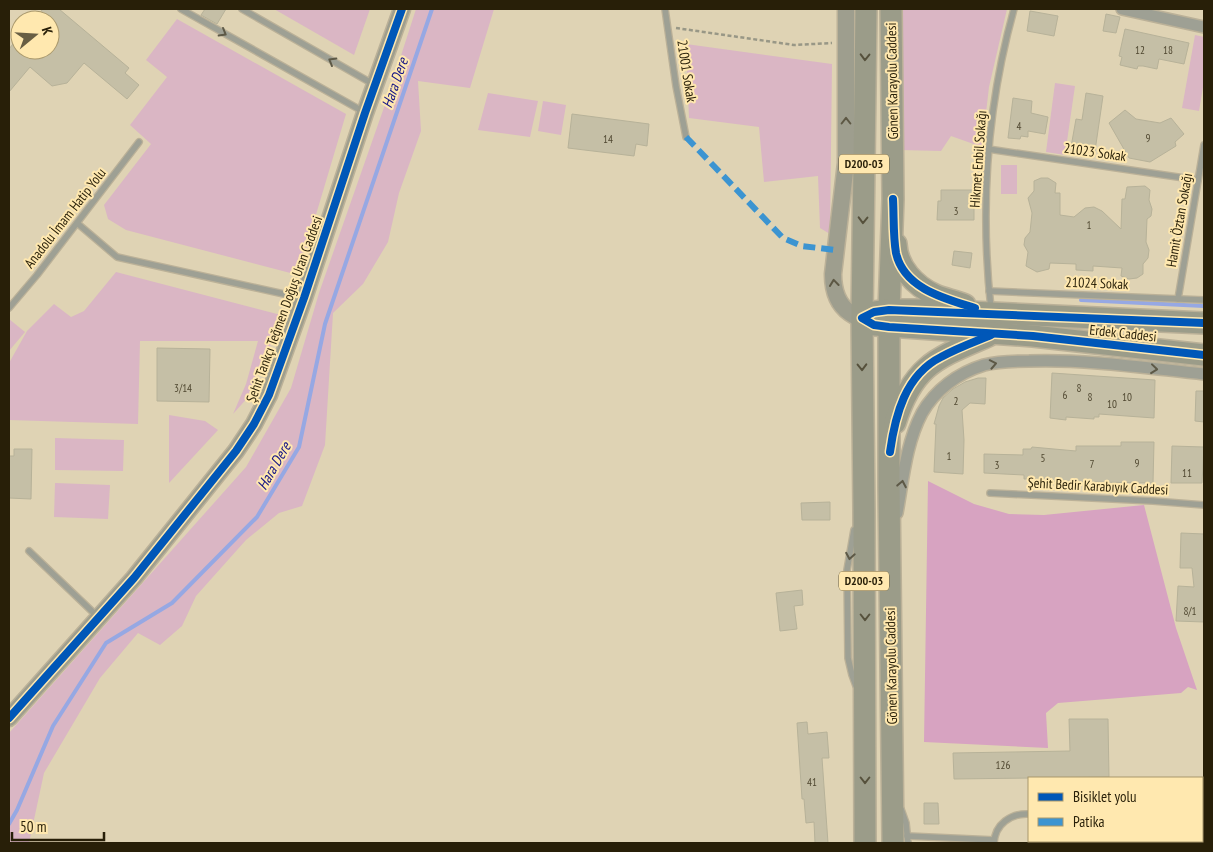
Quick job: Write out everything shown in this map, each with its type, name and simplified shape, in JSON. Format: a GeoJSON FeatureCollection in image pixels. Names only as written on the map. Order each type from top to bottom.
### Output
{"type":"FeatureCollection","features":[{"type":"Feature","properties":{"kind":"highway","name":"Gönen Karayolu Caddesi"},"geometry":{"type":"LineString","coordinates":[[865,843],[862,318],[866,9]]}},
{"type":"Feature","properties":{"kind":"highway","name":"Gönen Karayolu Caddesi"},"geometry":{"type":"LineString","coordinates":[[891,9],[893,199],[889,318],[889,487],[893,783],[903,841]]}},
{"type":"Feature","properties":{"kind":"highway"},"geometry":{"type":"LineString","coordinates":[[893,199],[896,254],[902,269],[917,283],[935,295],[992,313]]}},
{"type":"Feature","properties":{"kind":"highway","name":"Erdek Caddesi"},"geometry":{"type":"LineString","coordinates":[[889,318],[992,313],[1204,323]]}},
{"type":"Feature","properties":{"kind":"highway"},"geometry":{"type":"LineString","coordinates":[[862,318],[874,325],[889,318]]}},
{"type":"Feature","properties":{"kind":"highway","name":"Erdek Caddesi"},"geometry":{"type":"LineString","coordinates":[[889,318],[992,334],[1034,336],[1204,354]]}},
{"type":"Feature","properties":{"kind":"highway"},"geometry":{"type":"LineString","coordinates":[[890,452],[894,426],[902,401],[916,379],[939,357],[992,334]]}},
{"type":"Feature","properties":{"kind":"street","name":"Şehit Tankçı Teğmen Doğuş Uran Caddesi"},"geometry":{"type":"LineString","coordinates":[[9,718],[158,549],[236,452],[254,424],[269,395],[304,298],[364,113],[402,9]]}},
{"type":"Feature","properties":{"kind":"street"},"geometry":{"type":"LineString","coordinates":[[846,9],[846,164],[833,289],[844,308],[851,314],[862,318],[880,336],[884,351],[889,487]]}},
{"type":"Feature","properties":{"kind":"street"},"geometry":{"type":"LineString","coordinates":[[1126,9],[1204,27]]}},
{"type":"Feature","properties":{"kind":"street"},"geometry":{"type":"LineString","coordinates":[[890,549],[910,446],[918,422],[939,392],[960,376],[978,367],[997,362],[1055,360],[1204,374]]}},
{"type":"Feature","properties":{"kind":"lane"},"geometry":{"type":"LineString","coordinates":[[181,9],[364,113]]}},
{"type":"Feature","properties":{"kind":"lane"},"geometry":{"type":"LineString","coordinates":[[242,9],[375,85]]}},
{"type":"Feature","properties":{"kind":"lane","name":"21001 Sokak"},"geometry":{"type":"LineString","coordinates":[[665,9],[676,86],[686,137]]}},
{"type":"Feature","properties":{"kind":"lane","name":"Hikmet Enbil Sokağı"},"geometry":{"type":"LineString","coordinates":[[992,313],[986,249],[988,149],[996,89],[1014,9]]}},
{"type":"Feature","properties":{"kind":"lane","name":"Anadolu İmam Hatip Yolu"},"geometry":{"type":"LineString","coordinates":[[9,308],[37,275],[139,142]]}},
{"type":"Feature","properties":{"kind":"lane","name":"Hamit Öztan Sokağı"},"geometry":{"type":"LineString","coordinates":[[1178,299],[1204,145]]}},
{"type":"Feature","properties":{"kind":"lane","name":"21023 Sokak"},"geometry":{"type":"LineString","coordinates":[[988,149],[1198,180]]}},
{"type":"Feature","properties":{"kind":"lane"},"geometry":{"type":"LineString","coordinates":[[77,223],[117,258],[304,298]]}},
{"type":"Feature","properties":{"kind":"lane","name":"21024 Sokak"},"geometry":{"type":"LineString","coordinates":[[989,291],[1204,300]]}},
{"type":"Feature","properties":{"kind":"lane","name":"Şehit Bedir Karabıyık Caddesi"},"geometry":{"type":"LineString","coordinates":[[990,493],[1204,505]]}},
{"type":"Feature","properties":{"kind":"lane"},"geometry":{"type":"LineString","coordinates":[[30,551],[99,618]]}},
{"type":"Feature","properties":{"kind":"lane"},"geometry":{"type":"LineString","coordinates":[[903,841],[994,842],[997,830],[1003,822],[1011,816],[1028,814]]}},
{"type":"Feature","properties":{"kind":"path"},"geometry":{"type":"LineString","coordinates":[[668,27],[794,45],[846,41]]}},
{"type":"Feature","properties":{"kind":"shaded area"},"geometry":{"type":"Polygon","coordinates":[[[274,9],[370,9],[354,55],[274,9]]]}},
{"type":"Feature","properties":{"kind":"shaded area"},"geometry":{"type":"Polygon","coordinates":[[[416,9],[494,9],[470,88],[418,81],[421,131],[399,193],[388,242],[363,284],[333,313],[325,445],[302,506],[279,513],[246,540],[196,596],[182,626],[160,645],[138,633],[100,678],[44,773],[29,843],[9,843],[9,733],[246,467],[291,388],[319,293],[388,96],[416,9]]]}},
{"type":"Feature","properties":{"kind":"shaded area"},"geometry":{"type":"Polygon","coordinates":[[[900,9],[1007,9],[989,87],[982,147],[951,136],[941,151],[900,150],[900,9]]]}},
{"type":"Feature","properties":{"kind":"shaded area"},"geometry":{"type":"Polygon","coordinates":[[[177,19],[346,114],[298,275],[126,230],[108,219],[104,205],[151,144],[130,125],[167,77],[146,60],[177,19]]]}},
{"type":"Feature","properties":{"kind":"shaded area"},"geometry":{"type":"Polygon","coordinates":[[[1195,35],[1204,37],[1204,81],[1199,111],[1182,108],[1195,35]]]}},
{"type":"Feature","properties":{"kind":"shaded area"},"geometry":{"type":"Polygon","coordinates":[[[686,44],[832,64],[830,234],[820,228],[818,176],[764,182],[759,127],[689,118],[686,44]]]}},
{"type":"Feature","properties":{"kind":"shaded area"},"geometry":{"type":"Polygon","coordinates":[[[1055,83],[1075,86],[1065,155],[1046,152],[1055,83]]]}},
{"type":"Feature","properties":{"kind":"shaded area"},"geometry":{"type":"Polygon","coordinates":[[[488,93],[538,101],[530,137],[478,130],[488,93]]]}},
{"type":"Feature","properties":{"kind":"shaded area"},"geometry":{"type":"Polygon","coordinates":[[[543,101],[566,105],[561,135],[538,131],[543,101]]]}},
{"type":"Feature","properties":{"kind":"shaded area"},"geometry":{"type":"Polygon","coordinates":[[[1001,165],[1017,165],[1017,194],[1001,194],[1001,165]]]}},
{"type":"Feature","properties":{"kind":"shaded area"},"geometry":{"type":"Polygon","coordinates":[[[116,272],[281,315],[250,395],[233,414],[246,384],[258,341],[140,341],[138,424],[9,420],[9,363],[27,331],[54,304],[71,317],[84,311],[116,272]]]}},
{"type":"Feature","properties":{"kind":"shaded area"},"geometry":{"type":"Polygon","coordinates":[[[9,319],[25,332],[9,351],[9,319]]]}},
{"type":"Feature","properties":{"kind":"shaded area"},"geometry":{"type":"Polygon","coordinates":[[[169,415],[205,421],[218,430],[169,483],[169,415]]]}},
{"type":"Feature","properties":{"kind":"shaded area"},"geometry":{"type":"Polygon","coordinates":[[[55,438],[124,440],[123,471],[55,470],[55,438]]]}},
{"type":"Feature","properties":{"kind":"shaded area"},"geometry":{"type":"Polygon","coordinates":[[[928,481],[974,504],[1009,514],[1044,515],[1144,505],[1176,628],[1197,690],[1188,687],[1181,693],[1058,703],[1046,713],[1048,748],[924,742],[928,481]]]}},
{"type":"Feature","properties":{"kind":"shaded area"},"geometry":{"type":"Polygon","coordinates":[[[55,483],[110,485],[108,519],[54,517],[55,483]]]}},
{"type":"Feature","properties":{"kind":"building"},"geometry":{"type":"Polygon","coordinates":[[[59,9],[129,68],[125,73],[139,85],[127,99],[84,63],[67,83],[52,86],[30,67],[9,92],[10,48],[10,60],[60,60],[60,10],[42,10],[59,9]]]}},
{"type":"Feature","properties":{"kind":"building"},"geometry":{"type":"Polygon","coordinates":[[[205,9],[226,9],[217,24],[201,15],[205,9]]]}},
{"type":"Feature","properties":{"kind":"building"},"geometry":{"type":"Polygon","coordinates":[[[1030,11],[1058,16],[1054,36],[1027,31],[1030,11]]]}},
{"type":"Feature","properties":{"kind":"building"},"geometry":{"type":"Polygon","coordinates":[[[1106,14],[1120,17],[1116,33],[1103,31],[1106,14]]]}},
{"type":"Feature","properties":{"kind":"building"},"geometry":{"type":"Polygon","coordinates":[[[1125,29],[1189,43],[1184,64],[1159,59],[1157,69],[1138,66],[1137,69],[1120,65],[1122,57],[1119,56],[1125,29]]]}},
{"type":"Feature","properties":{"kind":"building"},"geometry":{"type":"Polygon","coordinates":[[[1086,93],[1103,96],[1095,151],[1071,147],[1076,119],[1082,120],[1086,93]]]}},
{"type":"Feature","properties":{"kind":"building"},"geometry":{"type":"Polygon","coordinates":[[[1013,98],[1032,101],[1031,113],[1048,117],[1045,134],[1028,131],[1028,137],[1021,136],[1020,139],[1008,138],[1013,98]]]}},
{"type":"Feature","properties":{"kind":"building"},"geometry":{"type":"Polygon","coordinates":[[[1125,110],[1136,119],[1160,123],[1171,118],[1184,134],[1175,142],[1176,146],[1150,162],[1129,158],[1109,123],[1125,110]]]}},
{"type":"Feature","properties":{"kind":"building"},"geometry":{"type":"Polygon","coordinates":[[[572,114],[649,124],[647,146],[636,144],[634,156],[568,148],[572,114]]]}},
{"type":"Feature","properties":{"kind":"building"},"geometry":{"type":"Polygon","coordinates":[[[1048,178],[1056,183],[1055,193],[1060,193],[1060,215],[1074,217],[1085,208],[1094,207],[1102,211],[1121,229],[1122,199],[1125,199],[1127,187],[1145,186],[1150,190],[1149,200],[1152,209],[1151,216],[1147,219],[1146,242],[1149,250],[1148,258],[1143,264],[1143,274],[1137,278],[1129,279],[1121,276],[1122,268],[1093,266],[1093,271],[1076,270],[1076,264],[1050,263],[1049,269],[1037,272],[1026,266],[1028,252],[1024,245],[1025,238],[1030,232],[1032,213],[1028,198],[1034,191],[1034,181],[1048,178]]]}},
{"type":"Feature","properties":{"kind":"building"},"geometry":{"type":"Polygon","coordinates":[[[941,190],[974,190],[974,220],[937,220],[938,201],[941,201],[941,190]]]}},
{"type":"Feature","properties":{"kind":"building"},"geometry":{"type":"Polygon","coordinates":[[[954,251],[972,253],[970,268],[952,265],[954,251]]]}},
{"type":"Feature","properties":{"kind":"building"},"geometry":{"type":"Polygon","coordinates":[[[157,348],[210,349],[209,402],[157,401],[157,348]]]}},
{"type":"Feature","properties":{"kind":"building"},"geometry":{"type":"Polygon","coordinates":[[[1052,373],[1155,380],[1154,418],[1099,414],[1099,417],[1094,417],[1094,419],[1066,417],[1066,420],[1050,418],[1052,373]]]}},
{"type":"Feature","properties":{"kind":"building"},"geometry":{"type":"Polygon","coordinates":[[[986,378],[985,404],[970,403],[962,410],[964,440],[963,474],[934,472],[936,424],[934,424],[939,406],[943,398],[953,389],[965,382],[986,378]]]}},
{"type":"Feature","properties":{"kind":"building"},"geometry":{"type":"Polygon","coordinates":[[[1196,391],[1204,391],[1204,422],[1195,421],[1196,391]]]}},
{"type":"Feature","properties":{"kind":"building"},"geometry":{"type":"Polygon","coordinates":[[[1121,442],[1154,442],[1153,483],[1032,481],[1032,479],[1024,479],[1024,475],[984,473],[984,454],[1023,455],[1023,449],[1031,449],[1032,447],[1076,451],[1076,446],[1121,446],[1121,442]]]}},
{"type":"Feature","properties":{"kind":"building"},"geometry":{"type":"Polygon","coordinates":[[[1172,446],[1204,447],[1202,483],[1171,483],[1172,446]]]}},
{"type":"Feature","properties":{"kind":"building"},"geometry":{"type":"Polygon","coordinates":[[[14,449],[32,449],[31,499],[9,498],[9,456],[14,456],[14,449]]]}},
{"type":"Feature","properties":{"kind":"building"},"geometry":{"type":"Polygon","coordinates":[[[830,502],[830,520],[802,520],[801,503],[830,502]]]}},
{"type":"Feature","properties":{"kind":"building"},"geometry":{"type":"Polygon","coordinates":[[[1181,533],[1204,534],[1204,622],[1176,621],[1178,586],[1194,587],[1192,568],[1180,568],[1181,533]]]}},
{"type":"Feature","properties":{"kind":"building"},"geometry":{"type":"Polygon","coordinates":[[[802,590],[803,605],[794,606],[797,629],[780,631],[776,593],[802,590]]]}},
{"type":"Feature","properties":{"kind":"building"},"geometry":{"type":"Polygon","coordinates":[[[1069,719],[1108,719],[1109,777],[954,779],[953,753],[1070,751],[1069,719]]]}},
{"type":"Feature","properties":{"kind":"building"},"geometry":{"type":"Polygon","coordinates":[[[807,722],[808,734],[827,732],[829,758],[822,758],[828,843],[815,843],[814,822],[806,823],[804,799],[802,799],[797,723],[807,722]]]}},
{"type":"Feature","properties":{"kind":"building"},"geometry":{"type":"Polygon","coordinates":[[[924,803],[938,803],[939,824],[924,824],[924,803]]]}},
{"type":"Feature","properties":{"kind":"waterway","name":"Hara Dere"},"geometry":{"type":"LineString","coordinates":[[9,824],[17,810],[53,726],[106,643],[172,603],[257,517],[299,447],[325,324],[432,9]]}},
{"type":"Feature","properties":{"kind":"waterway"},"geometry":{"type":"LineString","coordinates":[[1081,300],[1204,306]]}},
{"type":"Feature","properties":{"kind":"marked path"},"geometry":{"type":"LineString","coordinates":[[686,137],[783,238],[802,246],[835,250]]}},
{"type":"Feature","properties":{"kind":"cycle path"},"geometry":{"type":"LineString","coordinates":[[9,718],[134,578],[236,451],[254,424],[269,395],[304,298],[365,113],[402,9]]}},
{"type":"Feature","properties":{"kind":"cycle path"},"geometry":{"type":"LineString","coordinates":[[893,199],[896,253],[908,276],[928,291],[975,308]]}},
{"type":"Feature","properties":{"kind":"cycle path"},"geometry":{"type":"LineString","coordinates":[[1204,323],[889,310],[874,312],[862,318],[874,325],[889,327],[1033,336],[1204,355]]}},
{"type":"Feature","properties":{"kind":"cycle path"},"geometry":{"type":"LineString","coordinates":[[890,452],[899,411],[910,385],[919,374],[941,357],[991,335]]}}]}
